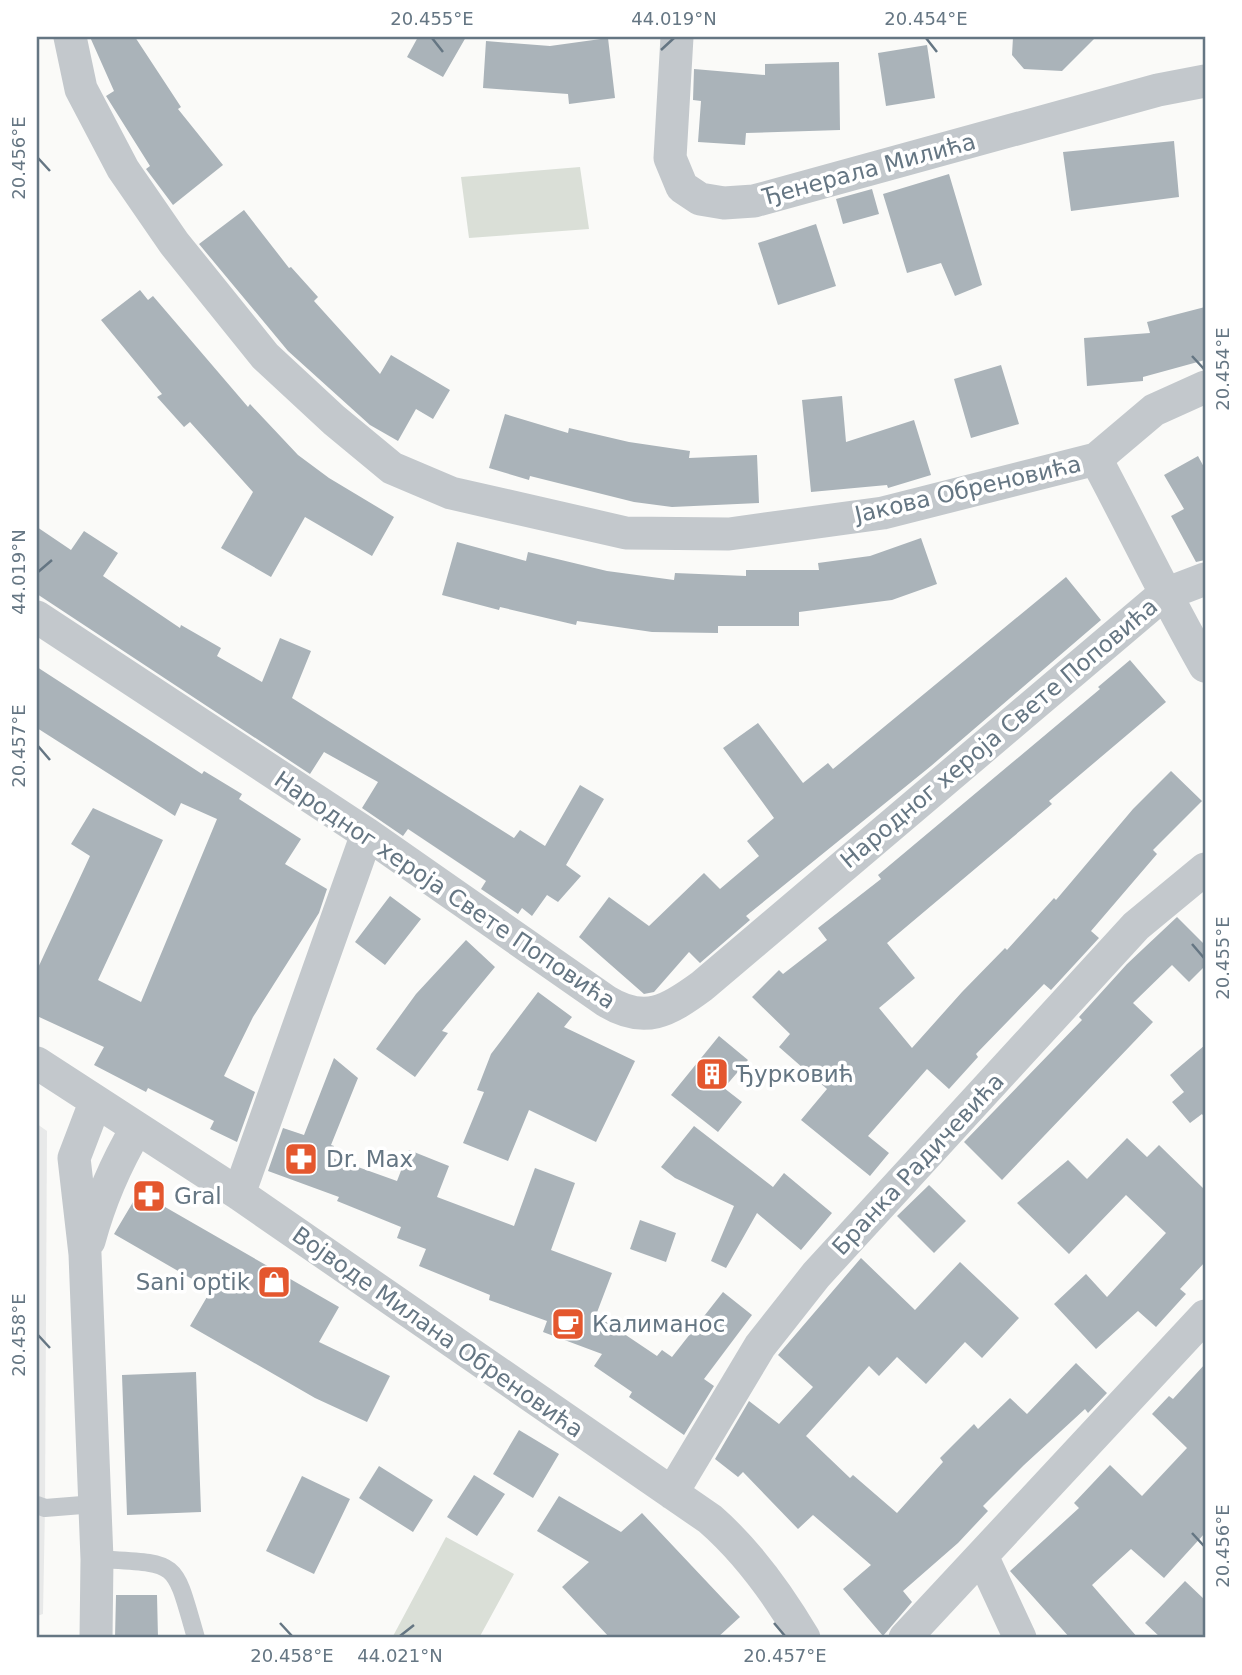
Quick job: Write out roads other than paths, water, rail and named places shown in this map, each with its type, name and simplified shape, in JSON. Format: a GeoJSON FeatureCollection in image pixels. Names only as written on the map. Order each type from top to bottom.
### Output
{"type":"FeatureCollection","features":[{"type":"Feature","properties":{"kind":"street","name":"Јакова Обреновића"},"geometry":{"type":"LineString","coordinates":[[70,37],[81,89],[123,169],[182,254],[265,356],[314,402],[392,468],[427,483],[512,509],[626,533],[729,534],[883,513],[1096,458]]}},
{"type":"Feature","properties":{"kind":"street","name":"Ђенерала Милића"},"geometry":{"type":"LineString","coordinates":[[677,37],[670,158],[682,187],[700,199],[724,203],[754,201],[1158,90],[1205,81]]}},
{"type":"Feature","properties":{"kind":"street"},"geometry":{"type":"LineString","coordinates":[[1205,387],[1154,410],[1124,432],[1096,458],[1134,530],[1163,595],[1205,666]]}},
{"type":"Feature","properties":{"kind":"street","name":"Народног хероја Свете Поповића"},"geometry":{"type":"LineString","coordinates":[[37,617],[367,834],[626,1013],[649,1013],[676,1006],[1163,595],[1205,579]]}},
{"type":"Feature","properties":{"kind":"street"},"geometry":{"type":"LineString","coordinates":[[239,1194],[367,834]]}},
{"type":"Feature","properties":{"kind":"street","name":"Бранка Радичевића"},"geometry":{"type":"LineString","coordinates":[[672,1493],[760,1346],[817,1275],[1136,926],[1205,869]]}},
{"type":"Feature","properties":{"kind":"street","name":"Војводе Милана Обреновића"},"geometry":{"type":"LineString","coordinates":[[37,1063],[239,1194],[672,1493],[729,1536],[771,1586],[804,1638]]}},
{"type":"Feature","properties":{"kind":"street"},"geometry":{"type":"LineString","coordinates":[[95,1103],[79,1138],[74,1158],[85,1254],[97,1559],[96,1638]]}},
{"type":"Feature","properties":{"kind":"street"},"geometry":{"type":"LineString","coordinates":[[85,1254],[99,1203],[115,1165],[137,1128]]}},
{"type":"Feature","properties":{"kind":"street"},"geometry":{"type":"LineString","coordinates":[[905,1638],[1205,1316]]}},
{"type":"Feature","properties":{"kind":"street"},"geometry":{"type":"LineString","coordinates":[[982,1556],[1020,1638]]}},
{"type":"Feature","properties":{"kind":"lane"},"geometry":{"type":"LineString","coordinates":[[37,1505],[45,1508],[95,1504]]}},
{"type":"Feature","properties":{"kind":"lane"},"geometry":{"type":"LineString","coordinates":[[97,1559],[160,1563],[176,1576],[195,1638]]}},
{"type":"Feature","properties":{"kind":"place","name":"Ђурковић"},"geometry":{"type":"Point","coordinates":[712,1074]}},
{"type":"Feature","properties":{"kind":"place","name":"Dr. Max"},"geometry":{"type":"Point","coordinates":[301,1159]}},
{"type":"Feature","properties":{"kind":"place","name":"Gral"},"geometry":{"type":"Point","coordinates":[149,1196]}},
{"type":"Feature","properties":{"kind":"place","name":"Sani optik"},"geometry":{"type":"Point","coordinates":[274,1282]}},
{"type":"Feature","properties":{"kind":"place","name":"Калиманос"},"geometry":{"type":"Point","coordinates":[568,1324]}}]}
